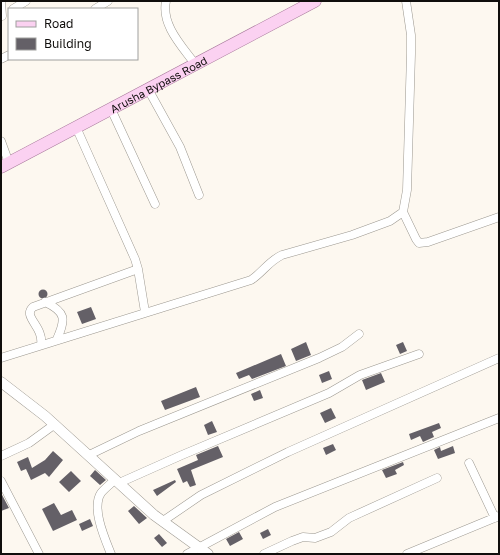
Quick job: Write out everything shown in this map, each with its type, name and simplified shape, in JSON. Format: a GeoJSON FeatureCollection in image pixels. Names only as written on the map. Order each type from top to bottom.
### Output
{"type":"FeatureCollection","features":[{"type":"Feature","properties":{"kind":"main road","name":"Arusha Bypass Road"},"geometry":{"type":"LineString","coordinates":[[5,165],[315,1]]}},
{"type":"Feature","properties":{"kind":"street"},"geometry":{"type":"LineString","coordinates":[[1,1],[4,15]]}},
{"type":"Feature","properties":{"kind":"street"},"geometry":{"type":"LineString","coordinates":[[15,8],[26,1]]}},
{"type":"Feature","properties":{"kind":"street"},"geometry":{"type":"LineString","coordinates":[[97,8],[108,1]]}},
{"type":"Feature","properties":{"kind":"street"},"geometry":{"type":"LineString","coordinates":[[166,1],[165,17],[169,26],[195,64]]}},
{"type":"Feature","properties":{"kind":"street"},"geometry":{"type":"LineString","coordinates":[[406,1],[411,35],[411,54],[407,190],[403,212],[419,243],[428,242],[499,217]]}},
{"type":"Feature","properties":{"kind":"street"},"geometry":{"type":"LineString","coordinates":[[148,89],[180,147],[198,195]]}},
{"type":"Feature","properties":{"kind":"street"},"geometry":{"type":"LineString","coordinates":[[111,109],[155,204]]}},
{"type":"Feature","properties":{"kind":"street"},"geometry":{"type":"LineString","coordinates":[[76,127],[138,269],[145,312]]}},
{"type":"Feature","properties":{"kind":"street"},"geometry":{"type":"LineString","coordinates":[[1,141],[5,165]]}},
{"type":"Feature","properties":{"kind":"street"},"geometry":{"type":"LineString","coordinates":[[1,358],[57,339],[251,280],[260,274],[273,259],[367,230],[390,221],[403,212]]}},
{"type":"Feature","properties":{"kind":"street"},"geometry":{"type":"LineString","coordinates":[[41,344],[41,333],[29,312],[33,307],[138,269]]}},
{"type":"Feature","properties":{"kind":"street"},"geometry":{"type":"LineString","coordinates":[[45,302],[57,309],[63,317],[63,323],[57,339]]}},
{"type":"Feature","properties":{"kind":"street"},"geometry":{"type":"LineString","coordinates":[[89,455],[139,430],[320,358],[342,347],[359,334]]}},
{"type":"Feature","properties":{"kind":"street"},"geometry":{"type":"LineString","coordinates":[[111,554],[100,523],[97,503],[102,493],[117,481],[330,393],[360,375],[418,354]]}},
{"type":"Feature","properties":{"kind":"street"},"geometry":{"type":"LineString","coordinates":[[163,521],[201,495],[288,452],[499,358]]}},
{"type":"Feature","properties":{"kind":"street"},"geometry":{"type":"LineString","coordinates":[[1,382],[55,424],[163,521],[208,554]]}},
{"type":"Feature","properties":{"kind":"street"},"geometry":{"type":"LineString","coordinates":[[187,554],[198,546],[275,506],[499,418]]}},
{"type":"Feature","properties":{"kind":"street"},"geometry":{"type":"LineString","coordinates":[[1,456],[30,443],[55,424]]}},
{"type":"Feature","properties":{"kind":"street"},"geometry":{"type":"LineString","coordinates":[[407,554],[497,517],[469,464]]}},
{"type":"Feature","properties":{"kind":"street"},"geometry":{"type":"LineString","coordinates":[[264,554],[292,541],[304,538],[315,538],[330,532],[349,518],[437,478]]}},
{"type":"Feature","properties":{"kind":"street"},"geometry":{"type":"LineString","coordinates":[[1,481],[39,554]]}},
{"type":"Feature","properties":{"kind":"building"},"geometry":{"type":"Polygon","coordinates":[[[41,290],[45,290],[47,294],[45,298],[41,298],[39,296],[39,292],[41,290]]]}},
{"type":"Feature","properties":{"kind":"building"},"geometry":{"type":"Polygon","coordinates":[[[91,307],[96,319],[82,324],[77,312],[91,307]]]}},
{"type":"Feature","properties":{"kind":"building"},"geometry":{"type":"Polygon","coordinates":[[[306,342],[311,355],[296,361],[291,349],[306,342]]]}},
{"type":"Feature","properties":{"kind":"building"},"geometry":{"type":"Polygon","coordinates":[[[403,342],[407,351],[400,354],[396,345],[403,342]]]}},
{"type":"Feature","properties":{"kind":"building"},"geometry":{"type":"Polygon","coordinates":[[[281,354],[286,366],[252,379],[249,375],[239,379],[236,373],[281,354]]]}},
{"type":"Feature","properties":{"kind":"building"},"geometry":{"type":"Polygon","coordinates":[[[329,371],[332,379],[322,383],[319,375],[329,371]]]}},
{"type":"Feature","properties":{"kind":"building"},"geometry":{"type":"Polygon","coordinates":[[[381,373],[385,382],[366,390],[362,380],[381,373]]]}},
{"type":"Feature","properties":{"kind":"building"},"geometry":{"type":"Polygon","coordinates":[[[196,387],[200,397],[165,410],[161,401],[196,387]]]}},
{"type":"Feature","properties":{"kind":"building"},"geometry":{"type":"Polygon","coordinates":[[[260,390],[263,398],[254,401],[251,394],[260,390]]]}},
{"type":"Feature","properties":{"kind":"building"},"geometry":{"type":"Polygon","coordinates":[[[331,408],[336,418],[325,423],[320,413],[331,408]]]}},
{"type":"Feature","properties":{"kind":"building"},"geometry":{"type":"Polygon","coordinates":[[[212,421],[217,432],[208,435],[204,425],[212,421]]]}},
{"type":"Feature","properties":{"kind":"building"},"geometry":{"type":"Polygon","coordinates":[[[439,423],[441,428],[432,432],[434,437],[423,442],[420,436],[411,440],[409,434],[439,423]]]}},
{"type":"Feature","properties":{"kind":"building"},"geometry":{"type":"Polygon","coordinates":[[[333,444],[336,450],[326,455],[323,448],[333,444]]]}},
{"type":"Feature","properties":{"kind":"building"},"geometry":{"type":"Polygon","coordinates":[[[218,446],[223,457],[191,470],[196,485],[190,487],[187,481],[183,483],[177,469],[198,460],[196,455],[218,446]]]}},
{"type":"Feature","properties":{"kind":"building"},"geometry":{"type":"Polygon","coordinates":[[[453,446],[455,453],[438,459],[434,450],[440,447],[441,451],[453,446]]]}},
{"type":"Feature","properties":{"kind":"building"},"geometry":{"type":"Polygon","coordinates":[[[53,451],[63,460],[49,477],[45,473],[31,480],[26,469],[21,471],[17,462],[28,457],[32,468],[45,460],[53,451]]]}},
{"type":"Feature","properties":{"kind":"building"},"geometry":{"type":"Polygon","coordinates":[[[403,462],[404,465],[395,470],[397,474],[386,478],[382,470],[403,462]]]}},
{"type":"Feature","properties":{"kind":"building"},"geometry":{"type":"Polygon","coordinates":[[[95,470],[106,480],[100,485],[90,476],[95,470]]]}},
{"type":"Feature","properties":{"kind":"building"},"geometry":{"type":"Polygon","coordinates":[[[71,471],[81,481],[69,492],[59,482],[71,471]]]}},
{"type":"Feature","properties":{"kind":"building"},"geometry":{"type":"Polygon","coordinates":[[[175,480],[176,482],[157,496],[153,490],[175,480]]]}},
{"type":"Feature","properties":{"kind":"building"},"geometry":{"type":"Polygon","coordinates":[[[1,493],[9,508],[1,511],[1,493]]]}},
{"type":"Feature","properties":{"kind":"building"},"geometry":{"type":"Polygon","coordinates":[[[54,503],[61,515],[72,510],[77,520],[53,531],[42,509],[54,503]]]}},
{"type":"Feature","properties":{"kind":"building"},"geometry":{"type":"Polygon","coordinates":[[[134,506],[147,518],[139,524],[128,511],[134,506]]]}},
{"type":"Feature","properties":{"kind":"building"},"geometry":{"type":"Polygon","coordinates":[[[90,519],[93,526],[82,531],[79,524],[90,519]]]}},
{"type":"Feature","properties":{"kind":"building"},"geometry":{"type":"Polygon","coordinates":[[[268,529],[271,535],[263,539],[260,533],[268,529]]]}},
{"type":"Feature","properties":{"kind":"building"},"geometry":{"type":"Polygon","coordinates":[[[239,532],[243,539],[230,546],[226,539],[239,532]]]}},
{"type":"Feature","properties":{"kind":"building"},"geometry":{"type":"Polygon","coordinates":[[[159,534],[167,543],[162,547],[154,538],[159,534]]]}}]}
